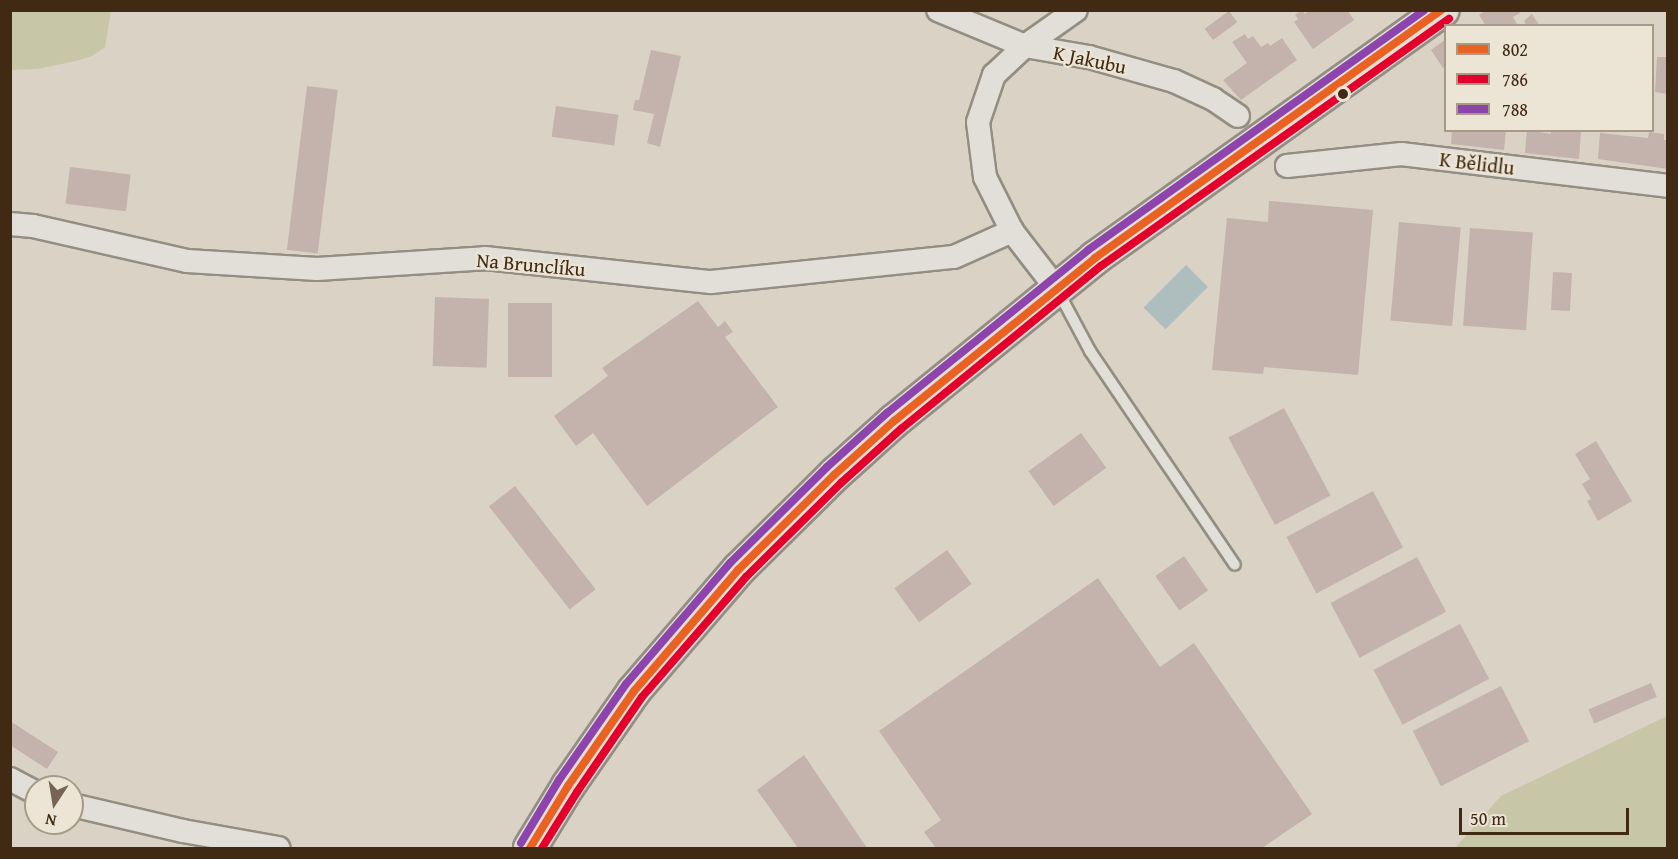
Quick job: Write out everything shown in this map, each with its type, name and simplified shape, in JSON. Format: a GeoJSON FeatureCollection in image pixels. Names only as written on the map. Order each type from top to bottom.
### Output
{"type":"FeatureCollection","features":[{"type":"Feature","properties":{"kind":"main road"},"geometry":{"type":"LineString","coordinates":[[530,849],[563,795],[634,691],[738,570],[834,475],[894,421],[1056,288],[1443,10]]}},
{"type":"Feature","properties":{"kind":"street","name":"K Jakubu"},"geometry":{"type":"LineString","coordinates":[[938,10],[1025,46],[1089,57],[1174,81],[1213,99],[1238,116]]}},
{"type":"Feature","properties":{"kind":"street"},"geometry":{"type":"LineString","coordinates":[[1056,288],[1012,231],[985,177],[978,122],[994,75],[1025,46],[1076,10]]}},
{"type":"Feature","properties":{"kind":"street","name":"K Bělidlu"},"geometry":{"type":"LineString","coordinates":[[1287,166],[1401,154],[1668,186]]}},
{"type":"Feature","properties":{"kind":"street","name":"Na Brunclíku"},"geometry":{"type":"LineString","coordinates":[[10,224],[33,226],[187,261],[317,268],[485,258],[711,282],[954,257],[1012,231]]}},
{"type":"Feature","properties":{"kind":"street"},"geometry":{"type":"LineString","coordinates":[[10,779],[24,787]]}},
{"type":"Feature","properties":{"kind":"street"},"geometry":{"type":"LineString","coordinates":[[84,808],[278,849]]}},
{"type":"Feature","properties":{"kind":"lane"},"geometry":{"type":"LineString","coordinates":[[1056,288],[1090,351],[1235,565]]}},
{"type":"Feature","properties":{"kind":"green space"},"geometry":{"type":"Polygon","coordinates":[[[10,11],[111,11],[105,47],[92,56],[76,61],[37,69],[11,70],[10,11]]]}},
{"type":"Feature","properties":{"kind":"green space"},"geometry":{"type":"Polygon","coordinates":[[[1667,716],[1667,848],[1455,848],[1501,796],[1667,716]]]}},
{"type":"Feature","properties":{"kind":"shaded area"},"geometry":{"type":"Polygon","coordinates":[[[1186,265],[1208,287],[1165,329],[1144,307],[1186,265]]]}},
{"type":"Feature","properties":{"kind":"building"},"geometry":{"type":"Polygon","coordinates":[[[1301,10],[1305,14],[1310,10],[1347,10],[1354,20],[1313,49],[1294,22],[1298,19],[1295,15],[1301,10]]]}},
{"type":"Feature","properties":{"kind":"building"},"geometry":{"type":"Polygon","coordinates":[[[1486,10],[1518,10],[1520,13],[1513,17],[1517,24],[1485,24],[1479,15],[1486,10]]]}},
{"type":"Feature","properties":{"kind":"building"},"geometry":{"type":"Polygon","coordinates":[[[1229,11],[1237,22],[1213,40],[1205,29],[1229,11]]]}},
{"type":"Feature","properties":{"kind":"building"},"geometry":{"type":"Polygon","coordinates":[[[1532,14],[1539,24],[1526,24],[1524,21],[1532,14]]]}},
{"type":"Feature","properties":{"kind":"building"},"geometry":{"type":"Polygon","coordinates":[[[1245,34],[1248,39],[1253,36],[1261,47],[1268,43],[1270,46],[1282,38],[1297,60],[1241,100],[1223,80],[1247,63],[1232,42],[1245,34]]]}},
{"type":"Feature","properties":{"kind":"building"},"geometry":{"type":"Polygon","coordinates":[[[1444,40],[1444,68],[1443,68],[1431,50],[1444,40]]]}},
{"type":"Feature","properties":{"kind":"building"},"geometry":{"type":"Polygon","coordinates":[[[651,50],[681,56],[660,147],[647,143],[654,114],[633,110],[635,100],[639,100],[651,50]]]}},
{"type":"Feature","properties":{"kind":"building"},"geometry":{"type":"Polygon","coordinates":[[[1657,57],[1668,57],[1668,94],[1655,92],[1657,57]]]}},
{"type":"Feature","properties":{"kind":"building"},"geometry":{"type":"Polygon","coordinates":[[[307,86],[338,90],[318,254],[287,250],[307,86]]]}},
{"type":"Feature","properties":{"kind":"building"},"geometry":{"type":"Polygon","coordinates":[[[556,106],[618,115],[614,145],[552,137],[556,106]]]}},
{"type":"Feature","properties":{"kind":"building"},"geometry":{"type":"Polygon","coordinates":[[[1452,132],[1506,132],[1504,150],[1451,144],[1452,132]]]}},
{"type":"Feature","properties":{"kind":"building"},"geometry":{"type":"Polygon","coordinates":[[[1527,132],[1551,134],[1551,132],[1581,132],[1579,159],[1525,153],[1527,132]]]}},
{"type":"Feature","properties":{"kind":"building"},"geometry":{"type":"Polygon","coordinates":[[[1649,132],[1664,134],[1664,140],[1668,140],[1668,169],[1598,159],[1600,133],[1648,138],[1649,132]]]}},
{"type":"Feature","properties":{"kind":"building"},"geometry":{"type":"Polygon","coordinates":[[[70,167],[131,174],[126,211],[65,204],[70,167]]]}},
{"type":"Feature","properties":{"kind":"building"},"geometry":{"type":"Polygon","coordinates":[[[1269,201],[1373,210],[1358,375],[1264,367],[1263,374],[1212,370],[1227,218],[1268,222],[1269,201]]]}},
{"type":"Feature","properties":{"kind":"building"},"geometry":{"type":"Polygon","coordinates":[[[1399,222],[1461,227],[1452,326],[1390,321],[1399,222]]]}},
{"type":"Feature","properties":{"kind":"building"},"geometry":{"type":"Polygon","coordinates":[[[1470,228],[1533,232],[1526,330],[1463,326],[1470,228]]]}},
{"type":"Feature","properties":{"kind":"building"},"geometry":{"type":"Polygon","coordinates":[[[1553,272],[1572,273],[1570,311],[1551,310],[1553,272]]]}},
{"type":"Feature","properties":{"kind":"building"},"geometry":{"type":"Polygon","coordinates":[[[435,297],[489,299],[487,368],[433,366],[435,297]]]}},
{"type":"Feature","properties":{"kind":"building"},"geometry":{"type":"Polygon","coordinates":[[[698,301],[718,327],[725,321],[733,332],[725,337],[778,407],[647,506],[593,433],[576,446],[554,416],[608,376],[602,368],[698,301]]]}},
{"type":"Feature","properties":{"kind":"building"},"geometry":{"type":"Polygon","coordinates":[[[508,303],[552,303],[552,377],[508,377],[508,303]]]}},
{"type":"Feature","properties":{"kind":"building"},"geometry":{"type":"Polygon","coordinates":[[[1284,408],[1330,495],[1275,525],[1228,438],[1284,408]]]}},
{"type":"Feature","properties":{"kind":"building"},"geometry":{"type":"Polygon","coordinates":[[[1081,433],[1106,468],[1054,506],[1028,471],[1081,433]]]}},
{"type":"Feature","properties":{"kind":"building"},"geometry":{"type":"Polygon","coordinates":[[[1596,441],[1632,501],[1598,521],[1587,501],[1591,499],[1582,484],[1590,479],[1575,454],[1596,441]]]}},
{"type":"Feature","properties":{"kind":"building"},"geometry":{"type":"Polygon","coordinates":[[[515,486],[596,589],[570,610],[489,506],[515,486]]]}},
{"type":"Feature","properties":{"kind":"building"},"geometry":{"type":"Polygon","coordinates":[[[1373,491],[1403,548],[1317,594],[1286,537],[1373,491]]]}},
{"type":"Feature","properties":{"kind":"building"},"geometry":{"type":"Polygon","coordinates":[[[947,550],[972,584],[919,622],[894,588],[947,550]]]}},
{"type":"Feature","properties":{"kind":"building"},"geometry":{"type":"Polygon","coordinates":[[[1184,556],[1208,590],[1179,610],[1155,576],[1184,556]]]}},
{"type":"Feature","properties":{"kind":"building"},"geometry":{"type":"Polygon","coordinates":[[[1417,557],[1446,612],[1360,658],[1330,603],[1417,557]]]}},
{"type":"Feature","properties":{"kind":"building"},"geometry":{"type":"Polygon","coordinates":[[[1098,578],[1160,667],[1194,643],[1312,814],[1262,848],[936,848],[924,832],[941,820],[879,731],[1098,578]]]}},
{"type":"Feature","properties":{"kind":"building"},"geometry":{"type":"Polygon","coordinates":[[[1460,624],[1489,679],[1403,725],[1373,670],[1460,624]]]}},
{"type":"Feature","properties":{"kind":"building"},"geometry":{"type":"Polygon","coordinates":[[[1651,683],[1657,697],[1594,723],[1588,710],[1651,683]]]}},
{"type":"Feature","properties":{"kind":"building"},"geometry":{"type":"Polygon","coordinates":[[[1501,686],[1529,741],[1441,786],[1413,731],[1501,686]]]}},
{"type":"Feature","properties":{"kind":"building"},"geometry":{"type":"Polygon","coordinates":[[[10,721],[58,752],[47,769],[10,745],[10,721]]]}},
{"type":"Feature","properties":{"kind":"building"},"geometry":{"type":"Polygon","coordinates":[[[804,755],[867,848],[798,848],[757,790],[804,755]]]}},
{"type":"Feature","properties":{"kind":"transit line","name":"788"},"geometry":{"type":"LineString","coordinates":[[521,843],[559,780],[626,684],[730,563],[827,467],[887,413],[1088,250],[1424,10]]}},
{"type":"Feature","properties":{"kind":"transit line","name":"802"},"geometry":{"type":"LineString","coordinates":[[530,848],[568,786],[634,691],[738,570],[834,475],[894,421],[1095,258],[1442,10]]}},
{"type":"Feature","properties":{"kind":"transit line","name":"786"},"geometry":{"type":"LineString","coordinates":[[542,848],[642,697],[746,577],[841,483],[901,429],[1101,266],[1449,19]]}}]}
